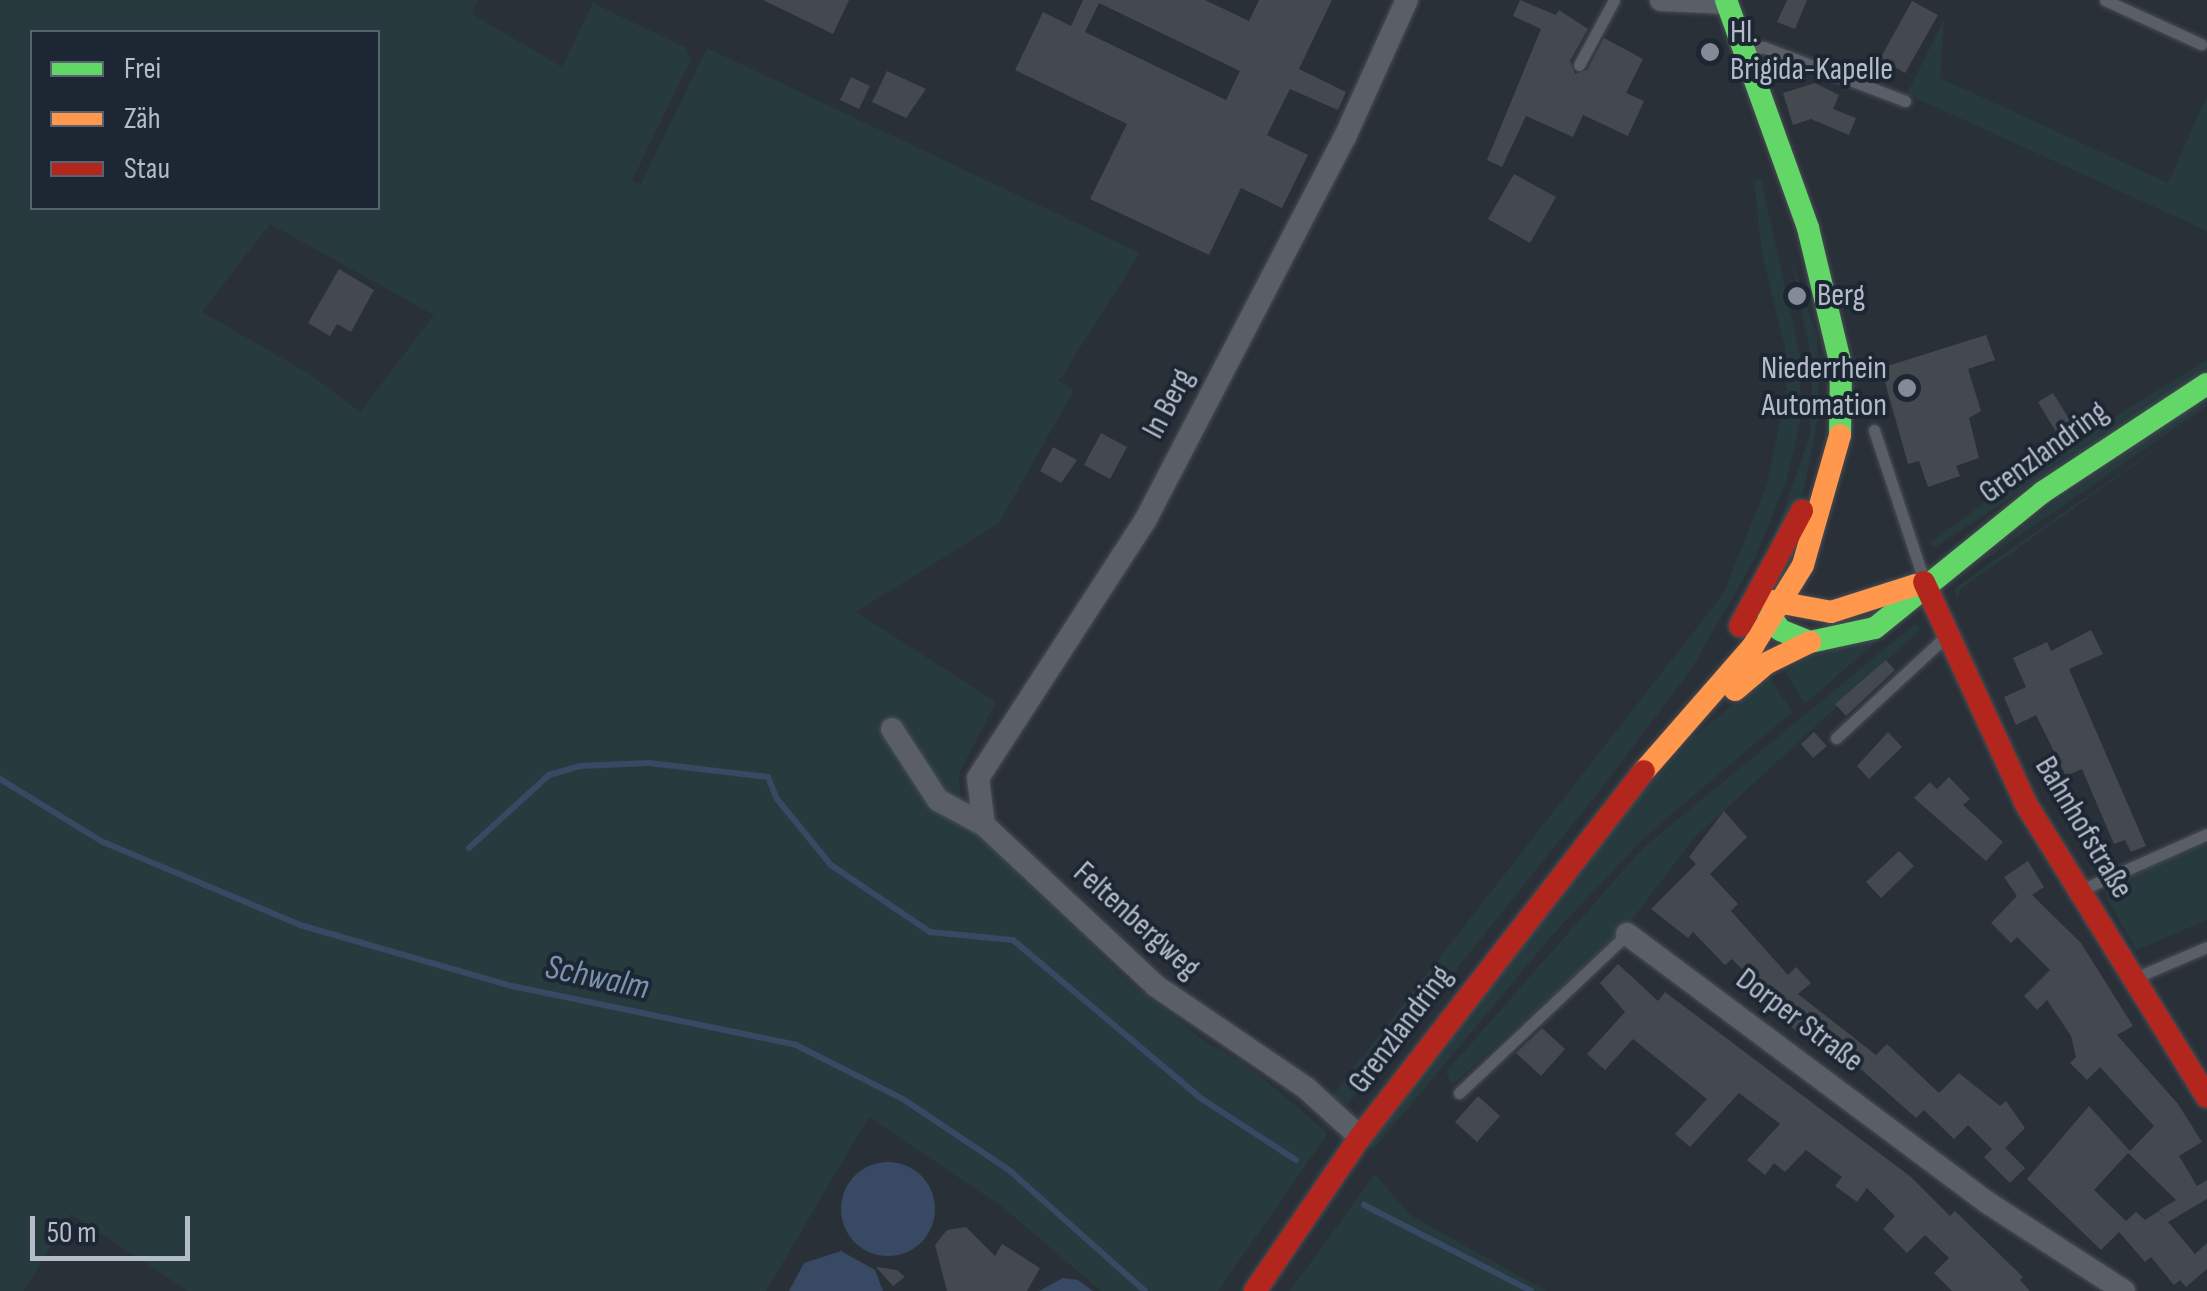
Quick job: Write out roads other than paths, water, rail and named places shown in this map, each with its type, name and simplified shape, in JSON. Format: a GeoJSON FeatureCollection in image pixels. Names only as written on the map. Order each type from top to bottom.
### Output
{"type":"FeatureCollection","features":[{"type":"Feature","properties":{"kind":"main road"},"geometry":{"type":"LineString","coordinates":[[1729,1],[1826,290],[1842,396],[1824,508],[1777,610]]}},
{"type":"Feature","properties":{"kind":"main road"},"geometry":{"type":"LineString","coordinates":[[1758,598],[1808,498],[1826,402],[1793,200]]}},
{"type":"Feature","properties":{"kind":"main road","name":"Grenzlandring"},"geometry":{"type":"LineString","coordinates":[[1254,1291],[1360,1137],[1607,813],[1758,598],[1777,610],[1810,642],[1875,628],[1924,582],[2146,420],[2207,384]]}},
{"type":"Feature","properties":{"kind":"main road","name":"Grenzlandring"},"geometry":{"type":"LineString","coordinates":[[1777,610],[1842,611],[1924,582]]}},
{"type":"Feature","properties":{"kind":"main road","name":"Bahnhofstraße"},"geometry":{"type":"LineString","coordinates":[[1924,582],[2026,804],[2207,1097]]}},
{"type":"Feature","properties":{"kind":"main road","name":"Grenzlandring"},"geometry":{"type":"LineString","coordinates":[[1607,813],[1677,736],[1777,610]]}},
{"type":"Feature","properties":{"kind":"main road"},"geometry":{"type":"LineString","coordinates":[[1677,736],[1767,663],[1810,642]]}},
{"type":"Feature","properties":{"kind":"street","name":"In Berg"},"geometry":{"type":"LineString","coordinates":[[984,825],[978,778],[1146,518],[1345,136],[1407,0]]}},
{"type":"Feature","properties":{"kind":"street"},"geometry":{"type":"LineString","coordinates":[[1661,0],[1729,1]]}},
{"type":"Feature","properties":{"kind":"street","name":"Feltenbergweg"},"geometry":{"type":"LineString","coordinates":[[892,729],[938,800],[984,825],[1156,986],[1319,1098],[1360,1137]]}},
{"type":"Feature","properties":{"kind":"street","name":"Dorper Straße"},"geometry":{"type":"LineString","coordinates":[[1628,934],[1988,1203],[2124,1291]]}},
{"type":"Feature","properties":{"kind":"lane"},"geometry":{"type":"LineString","coordinates":[[1579,65],[1614,0]]}},
{"type":"Feature","properties":{"kind":"lane"},"geometry":{"type":"LineString","coordinates":[[2105,0],[2202,44]]}},
{"type":"Feature","properties":{"kind":"lane"},"geometry":{"type":"LineString","coordinates":[[1745,54],[1762,47],[1904,101]]}},
{"type":"Feature","properties":{"kind":"lane"},"geometry":{"type":"LineString","coordinates":[[1874,430],[1924,582]]}},
{"type":"Feature","properties":{"kind":"lane"},"geometry":{"type":"LineString","coordinates":[[1836,738],[1948,635]]}},
{"type":"Feature","properties":{"kind":"lane"},"geometry":{"type":"LineString","coordinates":[[2081,890],[2207,834]]}},
{"type":"Feature","properties":{"kind":"lane","name":"Dorper Straße"},"geometry":{"type":"LineString","coordinates":[[1459,1093],[1628,934]]}},
{"type":"Feature","properties":{"kind":"lane"},"geometry":{"type":"LineString","coordinates":[[2137,978],[2207,946]]}},
{"type":"Feature","properties":{"kind":"water"},"geometry":{"type":"Polygon","coordinates":[[[888,1162],[906,1165],[921,1176],[932,1191],[932,1227],[921,1242],[906,1253],[888,1256],[870,1253],[855,1242],[844,1227],[841,1209],[844,1191],[855,1176],[870,1165],[888,1162]]]}},
{"type":"Feature","properties":{"kind":"water"},"geometry":{"type":"Polygon","coordinates":[[[841,1251],[875,1270],[883,1291],[789,1291],[804,1263],[841,1251]]]}},
{"type":"Feature","properties":{"kind":"water"},"geometry":{"type":"Polygon","coordinates":[[[1063,1278],[1078,1280],[1093,1291],[1039,1291],[1063,1278]]]}},
{"type":"Feature","properties":{"kind":"waterway"},"geometry":{"type":"LineString","coordinates":[[469,848],[549,775],[580,766],[649,763],[768,777],[777,799],[831,865],[930,932],[1013,940],[1202,1099],[1296,1160]]}},
{"type":"Feature","properties":{"kind":"waterway","name":"Schwalm"},"geometry":{"type":"LineString","coordinates":[[0,779],[103,842],[300,925],[512,986],[796,1045],[903,1099],[1009,1170],[1145,1291]]}},
{"type":"Feature","properties":{"kind":"waterway"},"geometry":{"type":"LineString","coordinates":[[1364,1205],[1531,1291]]}},
{"type":"Feature","properties":{"kind":"place","name":"Hl. Brigida-Kapelle"},"geometry":{"type":"Point","coordinates":[1710,52]}},
{"type":"Feature","properties":{"kind":"place","name":"Berg"},"geometry":{"type":"Point","coordinates":[1797,296]}},
{"type":"Feature","properties":{"kind":"place","name":"Niederrhein Automation"},"geometry":{"type":"Point","coordinates":[1907,388]}}]}
